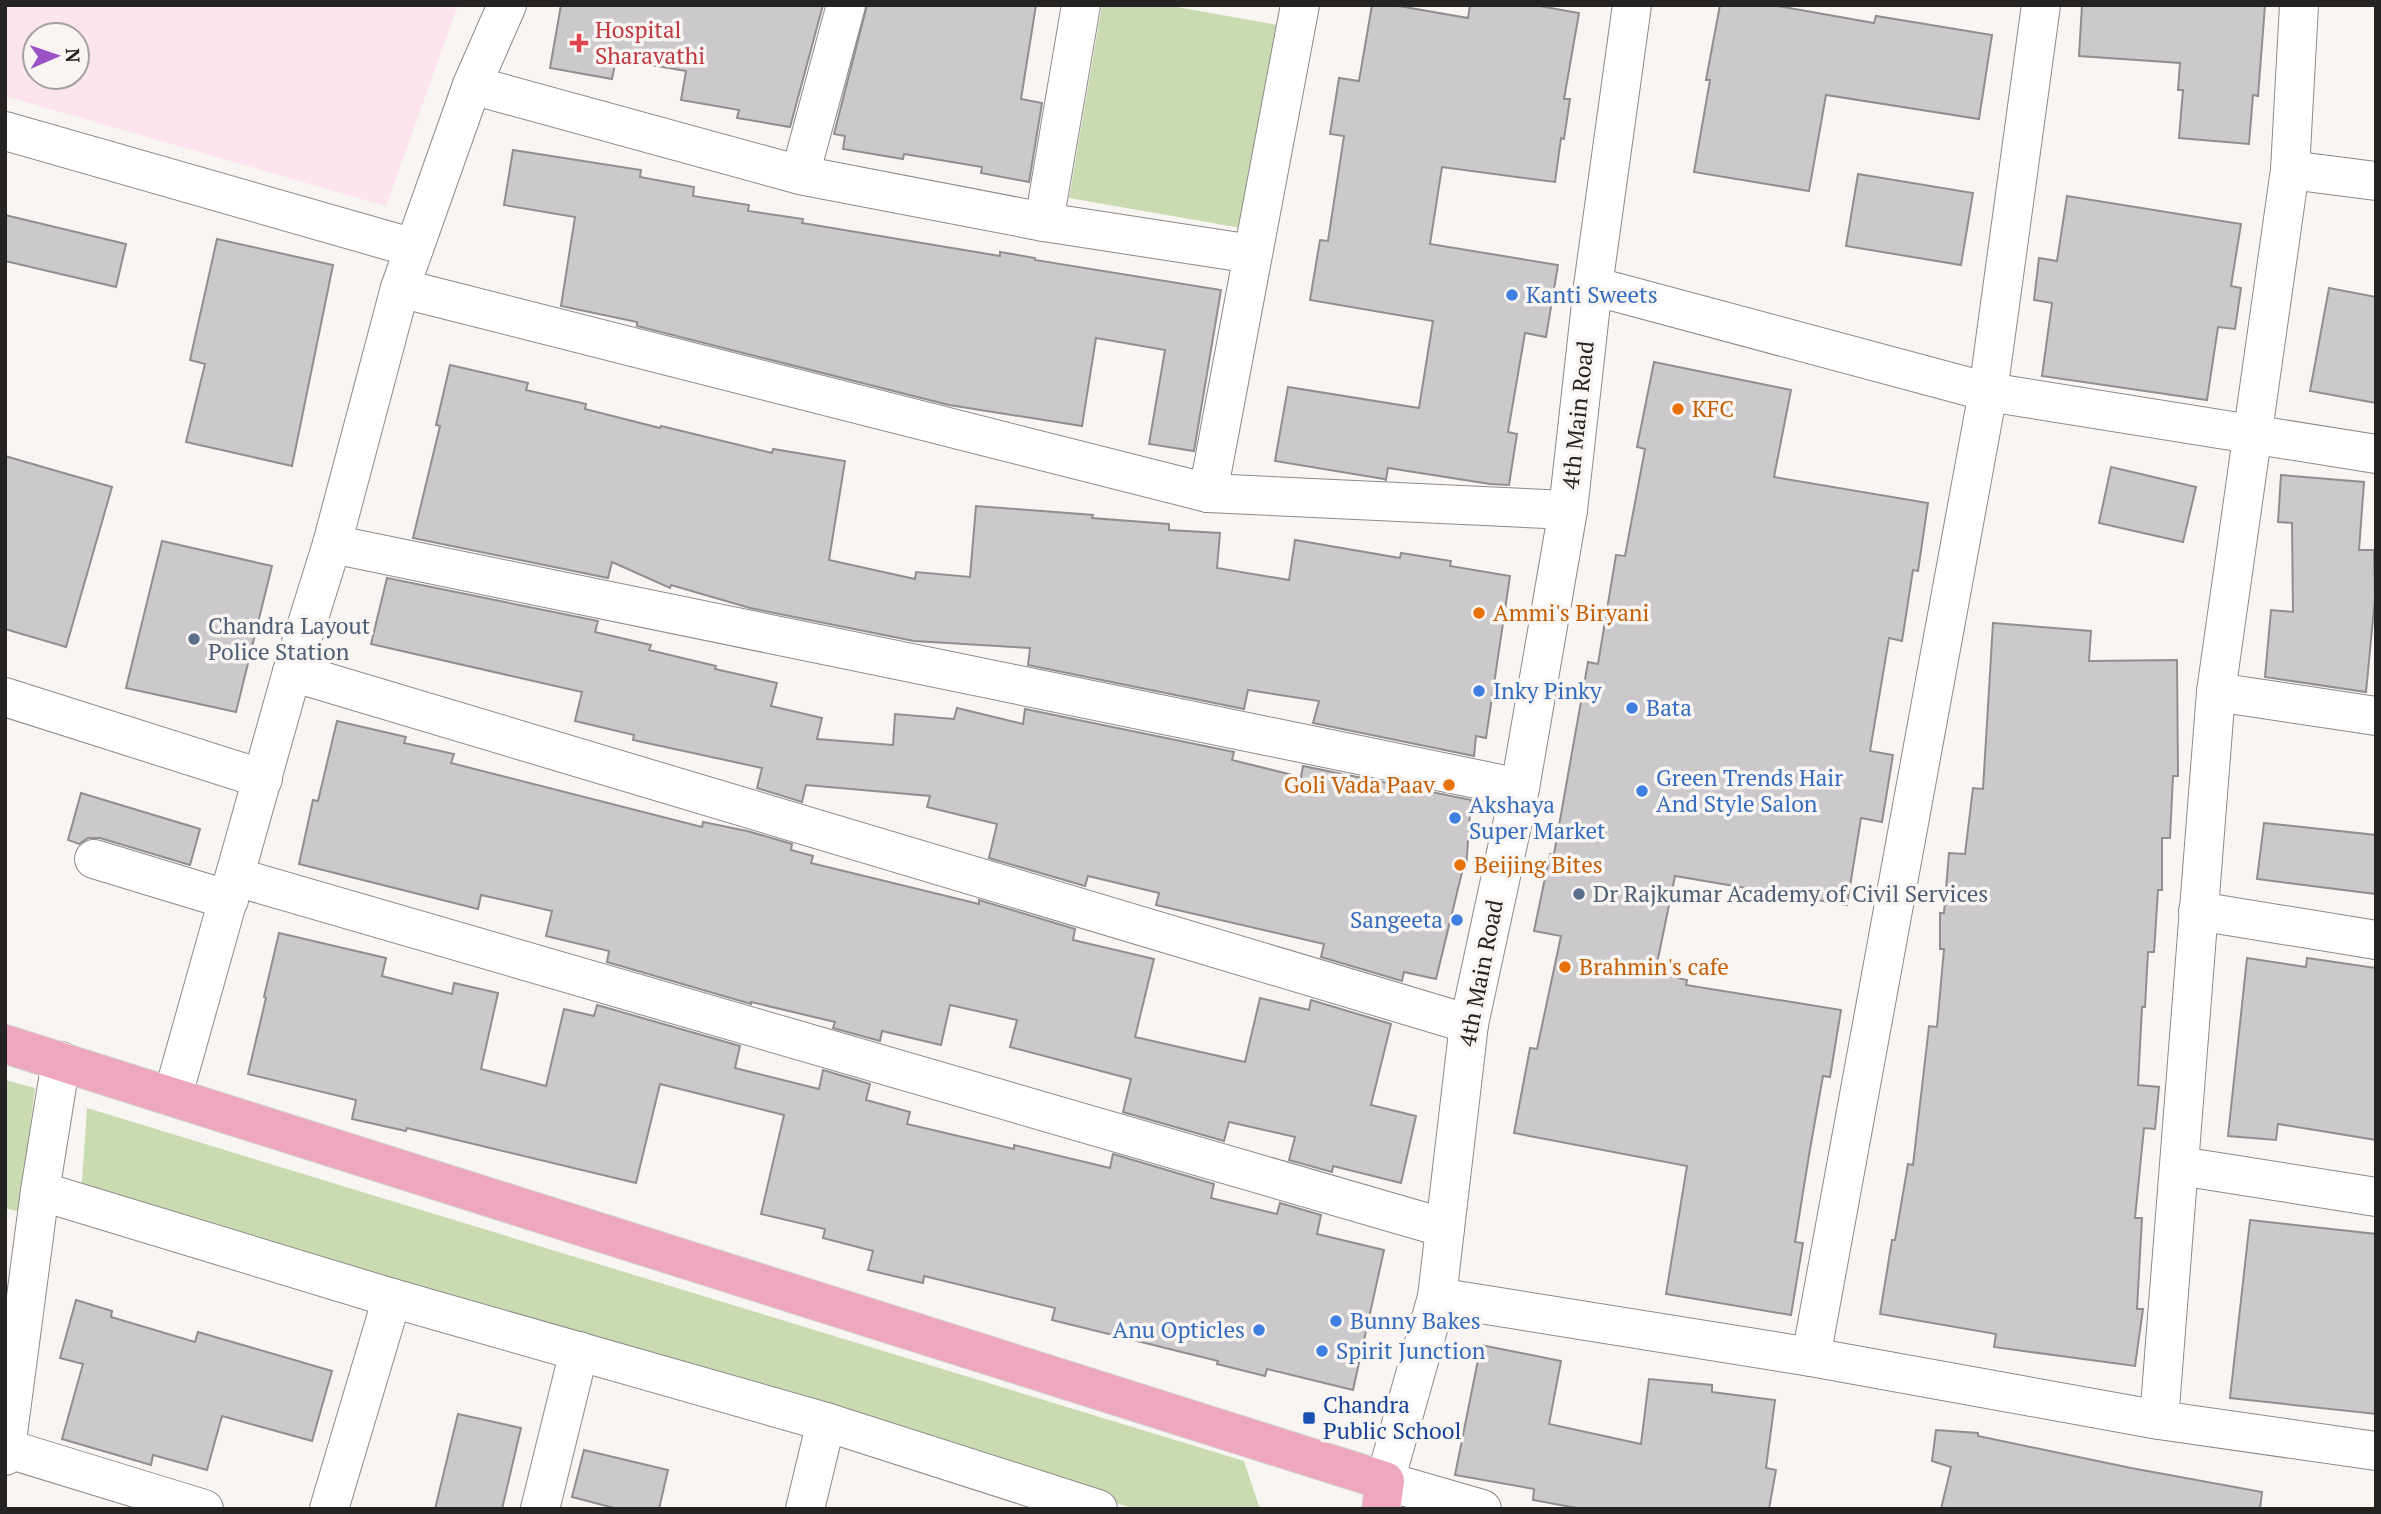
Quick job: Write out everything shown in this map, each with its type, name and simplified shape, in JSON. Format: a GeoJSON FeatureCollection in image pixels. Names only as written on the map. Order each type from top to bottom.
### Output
{"type":"FeatureCollection","features":[{"type":"Feature","properties":{"kind":"main road"},"geometry":{"type":"LineString","coordinates":[[5,1044],[173,1095],[1383,1495]]}},
{"type":"Feature","properties":{"kind":"street"},"geometry":{"type":"LineString","coordinates":[[173,1095],[292,672],[332,544],[400,288],[472,85],[507,5]]}},
{"type":"Feature","properties":{"kind":"street"},"geometry":{"type":"LineString","coordinates":[[800,175],[846,5]]}},
{"type":"Feature","properties":{"kind":"street"},"geometry":{"type":"LineString","coordinates":[[1044,222],[1081,5]]}},
{"type":"Feature","properties":{"kind":"street"},"geometry":{"type":"LineString","coordinates":[[1208,493],[1299,5]]}},
{"type":"Feature","properties":{"kind":"street","name":"4th Main Road"},"geometry":{"type":"LineString","coordinates":[[1383,1495],[1437,1297],[1469,1024],[1520,788],[1568,510],[1592,286],[1632,5]]}},
{"type":"Feature","properties":{"kind":"street"},"geometry":{"type":"LineString","coordinates":[[1811,1357],[1987,392],[2041,5]]}},
{"type":"Feature","properties":{"kind":"street"},"geometry":{"type":"LineString","coordinates":[[2159,1420],[2216,692],[2290,170],[2299,5]]}},
{"type":"Feature","properties":{"kind":"street"},"geometry":{"type":"LineString","coordinates":[[472,85],[800,175],[1044,222],[1252,254]]}},
{"type":"Feature","properties":{"kind":"street"},"geometry":{"type":"LineString","coordinates":[[5,131],[414,248]]}},
{"type":"Feature","properties":{"kind":"street"},"geometry":{"type":"LineString","coordinates":[[2290,170],[2376,181]]}},
{"type":"Feature","properties":{"kind":"street"},"geometry":{"type":"LineString","coordinates":[[1592,286],[1987,392],[2376,454]]}},
{"type":"Feature","properties":{"kind":"street"},"geometry":{"type":"LineString","coordinates":[[400,288],[1208,493],[1568,510]]}},
{"type":"Feature","properties":{"kind":"street"},"geometry":{"type":"LineString","coordinates":[[332,544],[1520,788]]}},
{"type":"Feature","properties":{"kind":"street"},"geometry":{"type":"LineString","coordinates":[[292,672],[1469,1024]]}},
{"type":"Feature","properties":{"kind":"street"},"geometry":{"type":"LineString","coordinates":[[2216,692],[2376,716]]}},
{"type":"Feature","properties":{"kind":"street"},"geometry":{"type":"LineString","coordinates":[[5,697],[263,779]]}},
{"type":"Feature","properties":{"kind":"street"},"geometry":{"type":"LineString","coordinates":[[94,859],[232,889],[1445,1228]]}},
{"type":"Feature","properties":{"kind":"street"},"geometry":{"type":"LineString","coordinates":[[2198,911],[2376,940]]}},
{"type":"Feature","properties":{"kind":"street"},"geometry":{"type":"LineString","coordinates":[[61,1061],[40,1191],[6,1451],[204,1509]]}},
{"type":"Feature","properties":{"kind":"street"},"geometry":{"type":"LineString","coordinates":[[2180,1166],[2376,1197]]}},
{"type":"Feature","properties":{"kind":"street"},"geometry":{"type":"LineString","coordinates":[[40,1191],[392,1298],[826,1422],[1061,1504],[1098,1509]]}},
{"type":"Feature","properties":{"kind":"street"},"geometry":{"type":"LineString","coordinates":[[1437,1297],[1811,1357],[2159,1420],[2376,1451]]}},
{"type":"Feature","properties":{"kind":"street"},"geometry":{"type":"LineString","coordinates":[[329,1509],[392,1298]]}},
{"type":"Feature","properties":{"kind":"street"},"geometry":{"type":"LineString","coordinates":[[540,1509],[579,1351]]}},
{"type":"Feature","properties":{"kind":"street"},"geometry":{"type":"LineString","coordinates":[[805,1509],[826,1422]]}},
{"type":"Feature","properties":{"kind":"street"},"geometry":{"type":"LineString","coordinates":[[1383,1495],[1482,1509]]}},
{"type":"Feature","properties":{"kind":"shaded area"},"geometry":{"type":"Polygon","coordinates":[[[5,5],[458,5],[386,206],[5,96],[5,5]]]}},
{"type":"Feature","properties":{"kind":"green space"},"geometry":{"type":"Polygon","coordinates":[[[1102,5],[1166,5],[1283,26],[1247,229],[1069,198],[1102,5]]]}},
{"type":"Feature","properties":{"kind":"green space"},"geometry":{"type":"Polygon","coordinates":[[[5,1080],[35,1088],[20,1212],[5,1208],[5,1080]]]}},
{"type":"Feature","properties":{"kind":"green space"},"geometry":{"type":"Polygon","coordinates":[[[87,1108],[1244,1461],[1260,1509],[1136,1509],[81,1196],[87,1108]]]}},
{"type":"Feature","properties":{"kind":"building"},"geometry":{"type":"Polygon","coordinates":[[[561,5],[823,5],[790,127],[737,118],[739,110],[681,100],[686,71],[616,59],[612,79],[550,68],[561,5]]]}},
{"type":"Feature","properties":{"kind":"building"},"geometry":{"type":"Polygon","coordinates":[[[867,5],[1036,5],[1021,99],[1042,103],[1029,182],[981,173],[982,167],[904,154],[903,159],[843,149],[845,136],[834,134],[867,5]]]}},
{"type":"Feature","properties":{"kind":"building"},"geometry":{"type":"Polygon","coordinates":[[[1372,5],[1393,5],[1468,18],[1470,5],[1534,5],[1579,13],[1564,99],[1570,99],[1555,182],[1442,167],[1430,244],[1558,265],[1546,337],[1525,333],[1508,432],[1517,434],[1509,485],[1388,468],[1386,480],[1275,461],[1288,387],[1419,408],[1433,321],[1310,300],[1320,240],[1328,241],[1344,136],[1330,134],[1339,78],[1359,81],[1372,5]]]}},
{"type":"Feature","properties":{"kind":"building"},"geometry":{"type":"Polygon","coordinates":[[[1720,5],[1772,5],[1874,23],[1876,16],[1992,35],[1979,119],[1826,95],[1809,191],[1694,172],[1710,80],[1706,80],[1720,5]]]}},
{"type":"Feature","properties":{"kind":"building"},"geometry":{"type":"Polygon","coordinates":[[[2082,5],[2265,5],[2258,96],[2253,95],[2249,144],[2179,138],[2183,90],[2178,90],[2180,63],[2079,56],[2082,5]]]}},
{"type":"Feature","properties":{"kind":"building"},"geometry":{"type":"Polygon","coordinates":[[[513,150],[641,170],[640,177],[694,187],[693,196],[749,205],[748,211],[803,219],[802,223],[1000,256],[1000,252],[1221,290],[1194,451],[1149,444],[1165,350],[1096,338],[1082,426],[949,405],[637,326],[637,322],[561,306],[575,217],[504,205],[513,150]]]}},
{"type":"Feature","properties":{"kind":"building"},"geometry":{"type":"Polygon","coordinates":[[[1858,174],[1973,193],[1961,265],[1846,246],[1858,174]]]}},
{"type":"Feature","properties":{"kind":"building"},"geometry":{"type":"Polygon","coordinates":[[[2067,196],[2241,224],[2231,286],[2241,288],[2235,329],[2218,327],[2207,400],[2042,376],[2052,303],[2034,300],[2039,258],[2057,261],[2067,196]]]}},
{"type":"Feature","properties":{"kind":"building"},"geometry":{"type":"Polygon","coordinates":[[[5,215],[126,244],[116,287],[5,261],[5,215]]]}},
{"type":"Feature","properties":{"kind":"building"},"geometry":{"type":"Polygon","coordinates":[[[217,239],[333,265],[292,466],[186,442],[205,364],[190,360],[217,239]]]}},
{"type":"Feature","properties":{"kind":"building"},"geometry":{"type":"Polygon","coordinates":[[[2329,288],[2376,297],[2376,403],[2310,391],[2329,288]]]}},
{"type":"Feature","properties":{"kind":"building"},"geometry":{"type":"Polygon","coordinates":[[[1654,362],[1791,390],[1774,477],[1928,503],[1918,571],[1913,570],[1902,641],[1889,638],[1870,751],[1893,755],[1882,822],[1861,818],[1847,905],[1675,876],[1655,973],[1687,980],[1686,985],[1841,1010],[1830,1077],[1823,1076],[1809,1155],[1795,1242],[1803,1243],[1791,1315],[1666,1294],[1687,1166],[1514,1133],[1530,1048],[1537,1049],[1561,936],[1534,931],[1550,854],[1554,854],[1588,662],[1598,664],[1616,555],[1625,556],[1645,449],[1637,447],[1654,362]]]}},
{"type":"Feature","properties":{"kind":"building"},"geometry":{"type":"Polygon","coordinates":[[[450,365],[528,383],[526,390],[586,404],[585,409],[660,428],[661,426],[772,453],[773,449],[845,461],[829,560],[915,579],[916,572],[970,577],[976,506],[1093,515],[1092,518],[1169,524],[1169,530],[1220,533],[1217,568],[1289,580],[1295,540],[1400,558],[1401,553],[1451,561],[1450,566],[1510,576],[1486,738],[1476,736],[1474,756],[1313,723],[1319,701],[1248,690],[1244,709],[1028,665],[1030,648],[914,641],[750,608],[671,585],[670,588],[612,562],[608,578],[413,538],[440,426],[436,425],[450,365]]]}},
{"type":"Feature","properties":{"kind":"building"},"geometry":{"type":"Polygon","coordinates":[[[5,456],[112,487],[66,647],[5,629],[5,456]]]}},
{"type":"Feature","properties":{"kind":"building"},"geometry":{"type":"Polygon","coordinates":[[[2111,467],[2196,487],[2183,542],[2099,523],[2111,467]]]}},
{"type":"Feature","properties":{"kind":"building"},"geometry":{"type":"Polygon","coordinates":[[[2281,475],[2364,482],[2359,550],[2374,550],[2375,598],[2366,692],[2265,677],[2271,610],[2293,612],[2292,523],[2278,522],[2281,475]]]}},
{"type":"Feature","properties":{"kind":"building"},"geometry":{"type":"Polygon","coordinates":[[[162,541],[272,566],[236,712],[126,688],[162,541]]]}},
{"type":"Feature","properties":{"kind":"building"},"geometry":{"type":"Polygon","coordinates":[[[387,578],[598,621],[595,632],[651,645],[649,650],[716,666],[715,669],[777,683],[771,706],[822,718],[817,739],[893,745],[895,714],[954,719],[957,708],[1023,724],[1025,709],[1234,752],[1232,760],[1301,777],[1303,766],[1471,800],[1466,869],[1463,868],[1436,979],[1404,972],[1402,981],[1321,957],[1324,944],[1156,905],[1159,893],[1088,876],[1085,886],[989,858],[997,824],[927,807],[930,796],[806,785],[802,802],[757,788],[762,768],[633,740],[634,735],[575,721],[582,692],[371,644],[387,578]]]}},
{"type":"Feature","properties":{"kind":"building"},"geometry":{"type":"Polygon","coordinates":[[[1993,623],[2091,631],[2089,661],[2177,660],[2178,776],[2173,776],[2170,838],[2162,838],[2162,890],[2158,890],[2154,952],[2148,952],[2145,1007],[2142,1007],[2138,1085],[2159,1087],[2155,1129],[2144,1128],[2135,1218],[2142,1218],[2137,1309],[2143,1309],[2135,1366],[1994,1347],[1996,1334],[1880,1314],[1908,1164],[1913,1165],[1929,1026],[1937,1027],[1944,949],[1940,949],[1940,913],[1944,913],[1949,853],[1965,854],[1973,788],[1983,789],[1993,623]]]}},
{"type":"Feature","properties":{"kind":"building"},"geometry":{"type":"Polygon","coordinates":[[[337,721],[406,737],[404,743],[454,754],[451,763],[702,827],[703,822],[792,844],[791,850],[813,856],[811,863],[979,904],[979,900],[1075,929],[1073,940],[1154,959],[1135,1037],[1245,1062],[1260,998],[1309,1010],[1311,1000],[1391,1024],[1371,1105],[1416,1116],[1401,1183],[1333,1166],[1332,1172],[1289,1160],[1295,1137],[1229,1122],[1224,1141],[1123,1112],[1131,1079],[1010,1047],[1017,1020],[950,1005],[941,1045],[882,1031],[880,1041],[833,1028],[835,1022],[751,1004],[607,962],[609,951],[546,936],[552,911],[481,895],[478,909],[299,864],[313,800],[318,801],[337,721]]]}},
{"type":"Feature","properties":{"kind":"building"},"geometry":{"type":"Polygon","coordinates":[[[81,793],[200,829],[190,865],[100,838],[88,838],[79,844],[68,840],[81,793]]]}},
{"type":"Feature","properties":{"kind":"building"},"geometry":{"type":"Polygon","coordinates":[[[2264,823],[2376,835],[2376,894],[2257,879],[2264,823]]]}},
{"type":"Feature","properties":{"kind":"building"},"geometry":{"type":"Polygon","coordinates":[[[279,933],[386,958],[382,976],[452,994],[454,983],[498,993],[481,1069],[546,1086],[564,1009],[594,1016],[597,1005],[740,1046],[735,1068],[819,1089],[823,1070],[870,1084],[866,1100],[910,1112],[907,1124],[1014,1149],[1014,1145],[1110,1168],[1113,1154],[1214,1184],[1211,1198],[1277,1214],[1280,1203],[1321,1215],[1317,1234],[1384,1250],[1353,1390],[1267,1369],[1265,1376],[1217,1364],[1218,1361],[1052,1320],[1055,1308],[924,1276],[923,1283],[868,1270],[873,1251],[823,1238],[825,1229],[761,1214],[784,1115],[660,1084],[636,1183],[407,1128],[406,1131],[352,1119],[356,1100],[248,1074],[279,933]]]}},
{"type":"Feature","properties":{"kind":"building"},"geometry":{"type":"Polygon","coordinates":[[[2247,958],[2306,967],[2307,958],[2376,968],[2376,1140],[2278,1124],[2276,1140],[2228,1136],[2247,958]]]}},
{"type":"Feature","properties":{"kind":"building"},"geometry":{"type":"Polygon","coordinates":[[[2250,1220],[2376,1234],[2376,1414],[2230,1398],[2250,1220]]]}},
{"type":"Feature","properties":{"kind":"building"},"geometry":{"type":"Polygon","coordinates":[[[76,1300],[112,1311],[111,1317],[195,1342],[198,1332],[332,1371],[312,1441],[222,1416],[207,1470],[153,1455],[151,1465],[62,1439],[83,1364],[60,1358],[76,1300]]]}},
{"type":"Feature","properties":{"kind":"building"},"geometry":{"type":"Polygon","coordinates":[[[1481,1345],[1561,1361],[1549,1424],[1641,1444],[1649,1379],[1712,1385],[1712,1392],[1775,1400],[1766,1468],[1776,1470],[1769,1509],[1582,1509],[1533,1500],[1534,1489],[1455,1475],[1481,1345]]]}},
{"type":"Feature","properties":{"kind":"building"},"geometry":{"type":"Polygon","coordinates":[[[458,1414],[521,1428],[502,1509],[435,1509],[458,1414]]]}},
{"type":"Feature","properties":{"kind":"building"},"geometry":{"type":"Polygon","coordinates":[[[1936,1430],[1978,1433],[1978,1436],[2131,1468],[2262,1492],[2260,1509],[1941,1509],[1951,1467],[1932,1461],[1936,1430]]]}},
{"type":"Feature","properties":{"kind":"building"},"geometry":{"type":"Polygon","coordinates":[[[584,1450],[668,1470],[659,1509],[618,1509],[572,1497],[584,1450]]]}},
{"type":"Feature","properties":{"kind":"place","name":"Hospital Sharavathi"},"geometry":{"type":"Point","coordinates":[579,43]}},
{"type":"Feature","properties":{"kind":"place","name":"Kanti Sweets"},"geometry":{"type":"Point","coordinates":[1512,295]}},
{"type":"Feature","properties":{"kind":"place","name":"KFC"},"geometry":{"type":"Point","coordinates":[1678,409]}},
{"type":"Feature","properties":{"kind":"place","name":"Ammi's Biryani"},"geometry":{"type":"Point","coordinates":[1479,613]}},
{"type":"Feature","properties":{"kind":"place","name":"Chandra Layout Police Station"},"geometry":{"type":"Point","coordinates":[194,639]}},
{"type":"Feature","properties":{"kind":"place","name":"Inky Pinky"},"geometry":{"type":"Point","coordinates":[1479,691]}},
{"type":"Feature","properties":{"kind":"place","name":"Bata"},"geometry":{"type":"Point","coordinates":[1632,708]}},
{"type":"Feature","properties":{"kind":"place","name":"Goli Vada Paav"},"geometry":{"type":"Point","coordinates":[1449,785]}},
{"type":"Feature","properties":{"kind":"place","name":"Green Trends Hair And Style Salon"},"geometry":{"type":"Point","coordinates":[1642,791]}},
{"type":"Feature","properties":{"kind":"place","name":"Akshaya Super Market"},"geometry":{"type":"Point","coordinates":[1455,818]}},
{"type":"Feature","properties":{"kind":"place","name":"Beijing Bites"},"geometry":{"type":"Point","coordinates":[1460,865]}},
{"type":"Feature","properties":{"kind":"place","name":"Dr Rajkumar Academy of Civil Services"},"geometry":{"type":"Point","coordinates":[1579,894]}},
{"type":"Feature","properties":{"kind":"place","name":"Sangeeta"},"geometry":{"type":"Point","coordinates":[1457,920]}},
{"type":"Feature","properties":{"kind":"place","name":"Brahmin's cafe"},"geometry":{"type":"Point","coordinates":[1565,967]}},
{"type":"Feature","properties":{"kind":"place","name":"Bunny Bakes"},"geometry":{"type":"Point","coordinates":[1336,1321]}},
{"type":"Feature","properties":{"kind":"place","name":"Anu Opticles"},"geometry":{"type":"Point","coordinates":[1259,1330]}},
{"type":"Feature","properties":{"kind":"place","name":"Spirit Junction"},"geometry":{"type":"Point","coordinates":[1322,1351]}},
{"type":"Feature","properties":{"kind":"place","name":"Chandra Public School"},"geometry":{"type":"Point","coordinates":[1309,1418]}}]}
